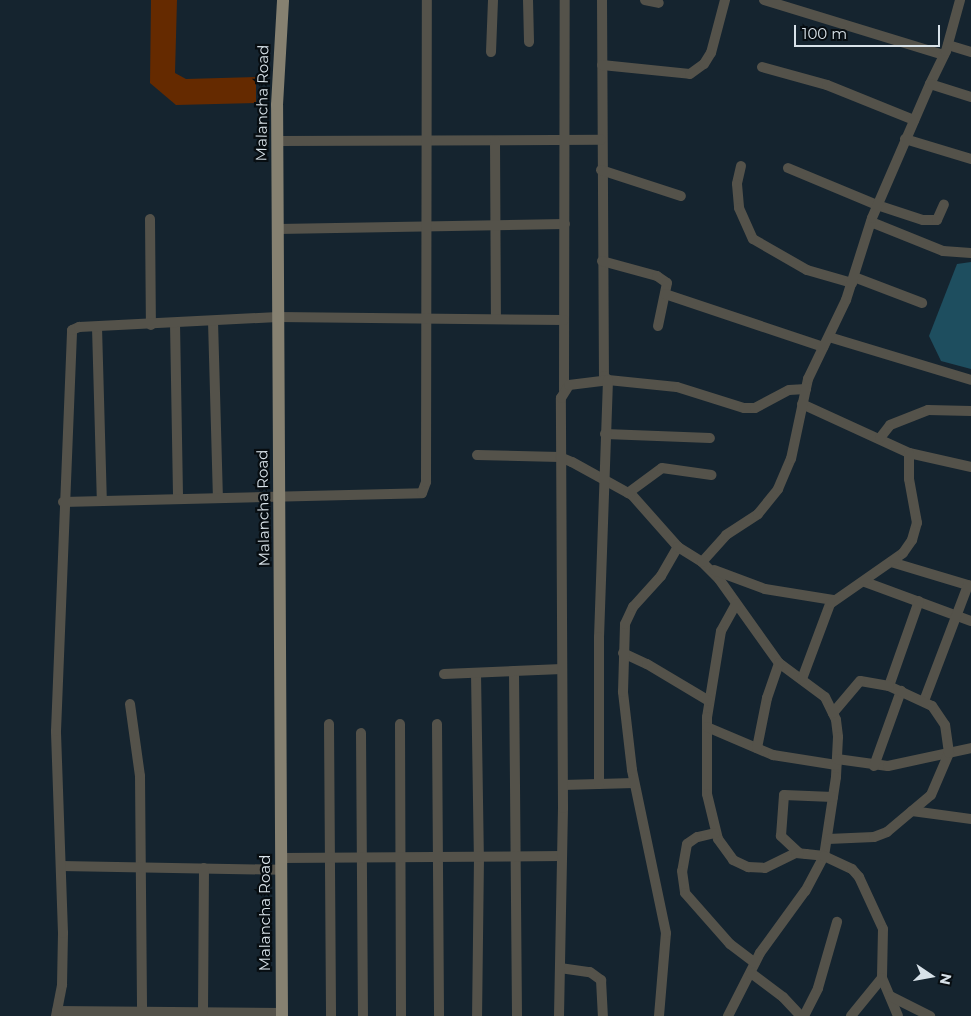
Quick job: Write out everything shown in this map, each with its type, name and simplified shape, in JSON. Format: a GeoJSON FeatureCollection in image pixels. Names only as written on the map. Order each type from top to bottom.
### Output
{"type":"FeatureCollection","features":[{"type":"Feature","properties":{"kind":"main road","name":"Malancha Road"},"geometry":{"type":"LineString","coordinates":[[282,1014],[277,74],[283,0]]}},
{"type":"Feature","properties":{"kind":"street"},"geometry":{"type":"LineString","coordinates":[[63,502],[422,493],[426,482],[427,0]]}},
{"type":"Feature","properties":{"kind":"street"},"geometry":{"type":"LineString","coordinates":[[491,52],[493,0]]}},
{"type":"Feature","properties":{"kind":"street"},"geometry":{"type":"LineString","coordinates":[[528,0],[529,42]]}},
{"type":"Feature","properties":{"kind":"street"},"geometry":{"type":"LineString","coordinates":[[559,1016],[563,785],[560,398],[564,390],[565,0]]}},
{"type":"Feature","properties":{"kind":"street"},"geometry":{"type":"LineString","coordinates":[[599,784],[602,481],[608,380],[602,370],[602,0]]}},
{"type":"Feature","properties":{"kind":"street"},"geometry":{"type":"LineString","coordinates":[[645,0],[659,3]]}},
{"type":"Feature","properties":{"kind":"street"},"geometry":{"type":"LineString","coordinates":[[602,65],[690,74],[704,64],[711,53],[725,0]]}},
{"type":"Feature","properties":{"kind":"street"},"geometry":{"type":"LineString","coordinates":[[764,0],[946,50],[971,52]]}},
{"type":"Feature","properties":{"kind":"street"},"geometry":{"type":"LineString","coordinates":[[702,562],[726,535],[758,514],[778,489],[791,459],[806,389],[853,280],[877,206],[946,50],[960,0]]}},
{"type":"Feature","properties":{"kind":"street"},"geometry":{"type":"LineString","coordinates":[[762,67],[827,85],[914,120]]}},
{"type":"Feature","properties":{"kind":"street"},"geometry":{"type":"LineString","coordinates":[[930,84],[971,97]]}},
{"type":"Feature","properties":{"kind":"street"},"geometry":{"type":"LineString","coordinates":[[905,139],[971,159]]}},
{"type":"Feature","properties":{"kind":"street"},"geometry":{"type":"LineString","coordinates":[[495,140],[496,319]]}},
{"type":"Feature","properties":{"kind":"street"},"geometry":{"type":"LineString","coordinates":[[278,141],[601,140]]}},
{"type":"Feature","properties":{"kind":"street"},"geometry":{"type":"LineString","coordinates":[[741,166],[737,184],[739,208],[748,233],[754,239],[799,267],[853,280],[922,303]]}},
{"type":"Feature","properties":{"kind":"street"},"geometry":{"type":"LineString","coordinates":[[788,168],[877,206],[930,221],[940,216],[944,204]]}},
{"type":"Feature","properties":{"kind":"street"},"geometry":{"type":"LineString","coordinates":[[601,170],[681,196]]}},
{"type":"Feature","properties":{"kind":"street"},"geometry":{"type":"LineString","coordinates":[[150,219],[151,325]]}},
{"type":"Feature","properties":{"kind":"street"},"geometry":{"type":"LineString","coordinates":[[871,222],[943,252],[971,253]]}},
{"type":"Feature","properties":{"kind":"street"},"geometry":{"type":"LineString","coordinates":[[278,229],[565,224]]}},
{"type":"Feature","properties":{"kind":"street"},"geometry":{"type":"LineString","coordinates":[[602,261],[664,280],[667,283],[658,326]]}},
{"type":"Feature","properties":{"kind":"street"},"geometry":{"type":"LineString","coordinates":[[665,294],[823,347]]}},
{"type":"Feature","properties":{"kind":"street"},"geometry":{"type":"LineString","coordinates":[[282,1014],[57,1014],[62,952],[56,731],[70,336],[79,327],[151,325],[278,317],[564,320]]}},
{"type":"Feature","properties":{"kind":"street"},"geometry":{"type":"LineString","coordinates":[[213,321],[218,498]]}},
{"type":"Feature","properties":{"kind":"street"},"geometry":{"type":"LineString","coordinates":[[175,323],[178,499]]}},
{"type":"Feature","properties":{"kind":"street"},"geometry":{"type":"LineString","coordinates":[[97,327],[102,501]]}},
{"type":"Feature","properties":{"kind":"street"},"geometry":{"type":"LineString","coordinates":[[829,337],[971,380]]}},
{"type":"Feature","properties":{"kind":"street"},"geometry":{"type":"LineString","coordinates":[[564,390],[578,382],[608,380],[678,388],[744,408],[754,408],[789,390],[806,389]]}},
{"type":"Feature","properties":{"kind":"street"},"geometry":{"type":"LineString","coordinates":[[802,404],[880,438],[909,453],[971,467]]}},
{"type":"Feature","properties":{"kind":"street"},"geometry":{"type":"LineString","coordinates":[[880,438],[890,425],[928,410],[971,411]]}},
{"type":"Feature","properties":{"kind":"street"},"geometry":{"type":"LineString","coordinates":[[605,434],[710,438]]}},
{"type":"Feature","properties":{"kind":"street"},"geometry":{"type":"LineString","coordinates":[[711,569],[764,589],[833,600],[865,582],[908,547],[916,529],[909,453]]}},
{"type":"Feature","properties":{"kind":"street"},"geometry":{"type":"LineString","coordinates":[[477,455],[560,458],[628,493],[678,547],[711,569],[779,663],[825,697],[833,713],[838,737],[837,762],[828,839],[824,856],[805,892],[753,968],[728,1016]]}},
{"type":"Feature","properties":{"kind":"street"},"geometry":{"type":"LineString","coordinates":[[628,493],[662,468],[712,474]]}},
{"type":"Feature","properties":{"kind":"street"},"geometry":{"type":"LineString","coordinates":[[659,1016],[666,933],[634,783],[623,692],[623,653],[627,617],[661,576],[678,547]]}},
{"type":"Feature","properties":{"kind":"street"},"geometry":{"type":"LineString","coordinates":[[891,562],[969,585],[924,701]]}},
{"type":"Feature","properties":{"kind":"street"},"geometry":{"type":"LineString","coordinates":[[865,582],[971,621]]}},
{"type":"Feature","properties":{"kind":"street"},"geometry":{"type":"LineString","coordinates":[[802,679],[833,600]]}},
{"type":"Feature","properties":{"kind":"street"},"geometry":{"type":"LineString","coordinates":[[889,686],[918,601]]}},
{"type":"Feature","properties":{"kind":"street"},"geometry":{"type":"LineString","coordinates":[[736,604],[720,631],[709,701],[707,794],[715,833],[733,860],[748,868],[765,868],[799,854],[824,856],[852,869],[875,910],[883,929],[882,978],[898,1016]]}},
{"type":"Feature","properties":{"kind":"street"},"geometry":{"type":"LineString","coordinates":[[623,653],[647,664],[709,701]]}},
{"type":"Feature","properties":{"kind":"street"},"geometry":{"type":"LineString","coordinates":[[757,748],[767,698],[779,663]]}},
{"type":"Feature","properties":{"kind":"street"},"geometry":{"type":"LineString","coordinates":[[444,674],[562,669]]}},
{"type":"Feature","properties":{"kind":"street"},"geometry":{"type":"LineString","coordinates":[[514,671],[517,1016]]}},
{"type":"Feature","properties":{"kind":"street"},"geometry":{"type":"LineString","coordinates":[[476,673],[479,857],[477,1016]]}},
{"type":"Feature","properties":{"kind":"street"},"geometry":{"type":"LineString","coordinates":[[828,839],[880,835],[931,795],[949,753],[945,725],[938,714],[924,701],[889,686],[860,682],[833,713]]}},
{"type":"Feature","properties":{"kind":"street"},"geometry":{"type":"LineString","coordinates":[[874,766],[901,691]]}},
{"type":"Feature","properties":{"kind":"street"},"geometry":{"type":"LineString","coordinates":[[130,704],[140,776],[139,867],[142,1014]]}},
{"type":"Feature","properties":{"kind":"street"},"geometry":{"type":"LineString","coordinates":[[329,724],[328,858],[331,1016]]}},
{"type":"Feature","properties":{"kind":"street"},"geometry":{"type":"LineString","coordinates":[[400,724],[402,857],[401,1016]]}},
{"type":"Feature","properties":{"kind":"street"},"geometry":{"type":"LineString","coordinates":[[437,724],[439,1016]]}},
{"type":"Feature","properties":{"kind":"street"},"geometry":{"type":"LineString","coordinates":[[707,727],[773,755],[874,766],[906,764],[971,748]]}},
{"type":"Feature","properties":{"kind":"street"},"geometry":{"type":"LineString","coordinates":[[361,733],[363,1016]]}},
{"type":"Feature","properties":{"kind":"street"},"geometry":{"type":"LineString","coordinates":[[563,785],[634,783]]}},
{"type":"Feature","properties":{"kind":"street"},"geometry":{"type":"LineString","coordinates":[[799,854],[781,836],[784,795],[833,797]]}},
{"type":"Feature","properties":{"kind":"street"},"geometry":{"type":"LineString","coordinates":[[912,811],[971,819]]}},
{"type":"Feature","properties":{"kind":"street"},"geometry":{"type":"LineString","coordinates":[[715,833],[697,837],[687,844],[682,871],[685,893],[753,968],[803,1016],[820,982],[837,922]]}},
{"type":"Feature","properties":{"kind":"street"},"geometry":{"type":"LineString","coordinates":[[61,866],[204,868],[281,864],[328,858],[562,856]]}},
{"type":"Feature","properties":{"kind":"street"},"geometry":{"type":"LineString","coordinates":[[196,1013],[204,868]]}},
{"type":"Feature","properties":{"kind":"street"},"geometry":{"type":"LineString","coordinates":[[560,968],[590,972],[601,980],[603,1016]]}},
{"type":"Feature","properties":{"kind":"street"},"geometry":{"type":"LineString","coordinates":[[851,1016],[882,978]]}},
{"type":"Feature","properties":{"kind":"street"},"geometry":{"type":"LineString","coordinates":[[890,996],[930,1016]]}},
{"type":"Feature","properties":{"kind":"water"},"geometry":{"type":"Polygon","coordinates":[[[971,262],[971,369],[941,361],[929,336],[957,264],[971,262]]]}},
{"type":"Feature","properties":{"kind":"building"},"geometry":{"type":"Polygon","coordinates":[[[151,0],[177,0],[175,73],[186,79],[256,77],[256,103],[176,105],[150,83],[151,0]]]}}]}
